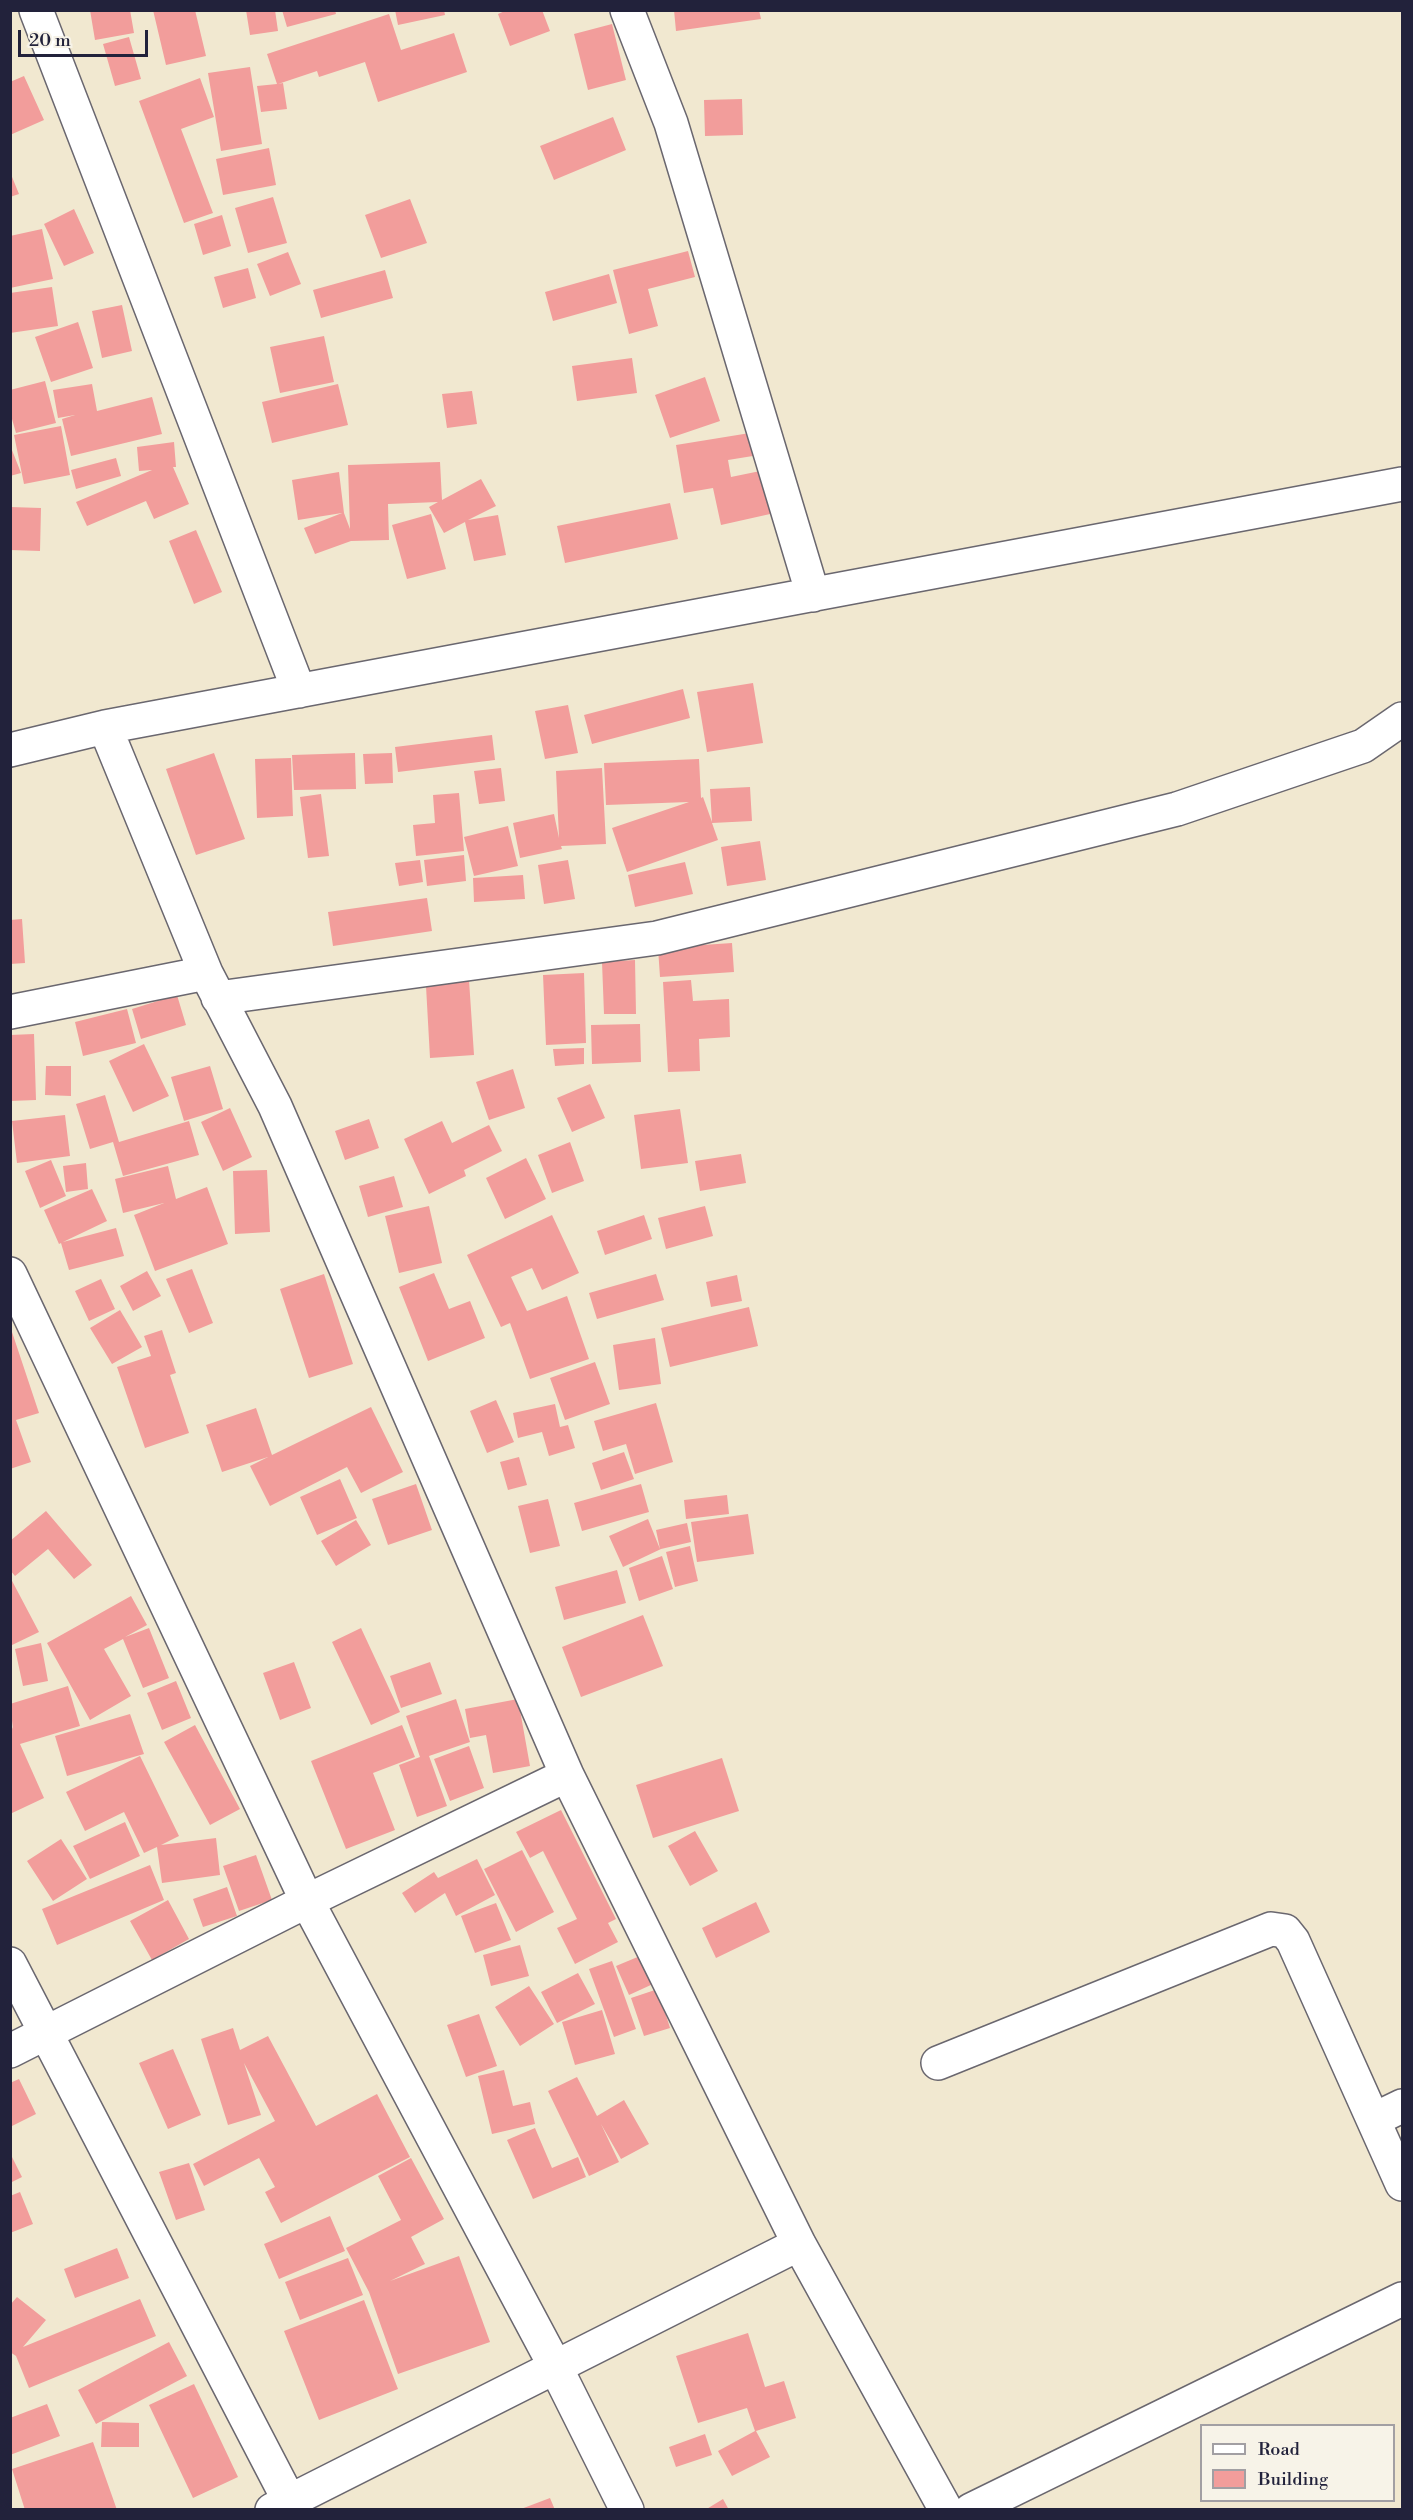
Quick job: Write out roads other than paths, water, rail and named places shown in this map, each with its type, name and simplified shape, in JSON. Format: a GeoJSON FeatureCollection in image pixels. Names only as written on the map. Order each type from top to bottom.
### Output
{"type":"FeatureCollection","features":[{"type":"Feature","properties":{"kind":"street"},"geometry":{"type":"LineString","coordinates":[[36,10],[299,691]]}},
{"type":"Feature","properties":{"kind":"street"},"geometry":{"type":"LineString","coordinates":[[627,10],[671,123],[813,595]]}},
{"type":"Feature","properties":{"kind":"street"},"geometry":{"type":"LineString","coordinates":[[12,747],[105,727],[1402,484]]}},
{"type":"Feature","properties":{"kind":"street"},"geometry":{"type":"LineString","coordinates":[[10,1012],[212,986],[657,938],[1177,809],[1363,746],[1402,719]]}},
{"type":"Feature","properties":{"kind":"street"},"geometry":{"type":"LineString","coordinates":[[105,727],[212,986],[275,1106],[567,1775],[799,2244],[946,2510]]}},
{"type":"Feature","properties":{"kind":"street"},"geometry":{"type":"LineString","coordinates":[[10,1274],[306,1901],[555,2366],[627,2510]]}},
{"type":"Feature","properties":{"kind":"street"},"geometry":{"type":"LineString","coordinates":[[10,2051],[306,1901],[567,1775]]}},
{"type":"Feature","properties":{"kind":"street"},"geometry":{"type":"LineString","coordinates":[[938,2063],[1271,1929],[1285,1931],[1293,1941],[1389,2113],[1402,2184]]}},
{"type":"Feature","properties":{"kind":"street"},"geometry":{"type":"LineString","coordinates":[[10,1964],[285,2507],[555,2366],[799,2244]]}},
{"type":"Feature","properties":{"kind":"street"},"geometry":{"type":"LineString","coordinates":[[971,2510],[1402,2299]]}}]}
